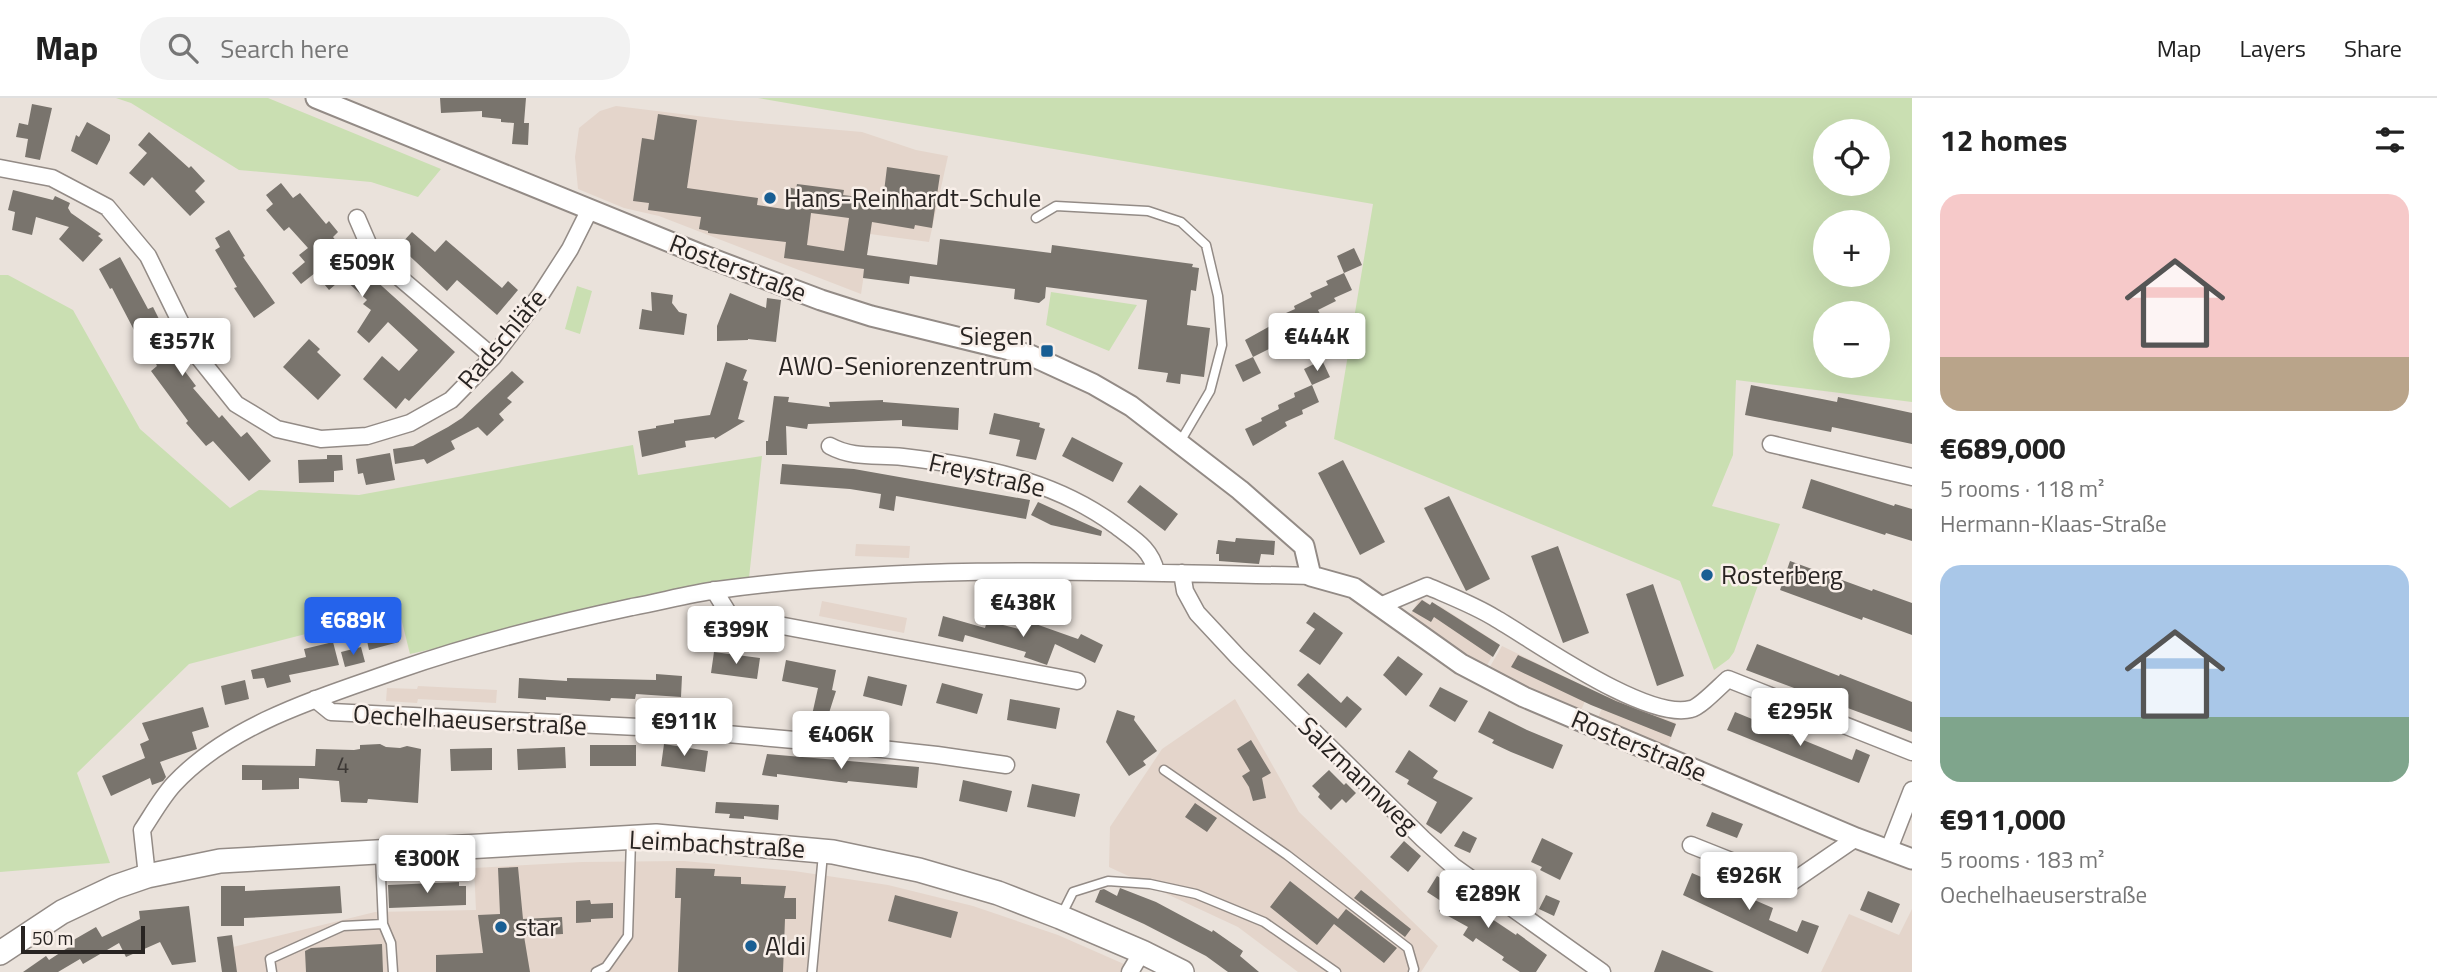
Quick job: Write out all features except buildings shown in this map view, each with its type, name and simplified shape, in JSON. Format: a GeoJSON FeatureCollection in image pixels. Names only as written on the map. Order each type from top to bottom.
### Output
{"type":"FeatureCollection","features":[{"type":"Feature","properties":{"kind":"main road","name":"Leimbachstraße"},"geometry":{"type":"LineString","coordinates":[[0,953],[62,912],[115,887],[147,876],[220,861],[656,836],[824,851],[919,870],[998,893],[1060,917],[1142,951],[1182,972]]}},
{"type":"Feature","properties":{"kind":"street","name":"Rosterstraße"},"geometry":{"type":"LineString","coordinates":[[316,98],[702,255],[821,300],[871,316],[1030,355],[1093,384],[1131,406],[1240,490],[1304,546],[1311,576],[1354,588],[1461,664],[1524,698],[1912,859]]}},
{"type":"Feature","properties":{"kind":"street","name":"Radschläfe"},"geometry":{"type":"LineString","coordinates":[[0,168],[52,178],[107,207],[148,257],[196,354],[236,404],[277,429],[321,439],[367,436],[411,423],[451,400],[493,357],[541,294],[570,249],[590,209]]}},
{"type":"Feature","properties":{"kind":"street"},"geometry":{"type":"LineString","coordinates":[[357,218],[373,255],[493,357]]}},
{"type":"Feature","properties":{"kind":"street"},"geometry":{"type":"LineString","coordinates":[[1771,444],[1912,477]]}},
{"type":"Feature","properties":{"kind":"street","name":"Freystraße"},"geometry":{"type":"LineString","coordinates":[[830,446],[845,454],[898,456],[963,465],[1047,486],[1108,521],[1147,549],[1154,561],[1156,572]]}},
{"type":"Feature","properties":{"kind":"street"},"geometry":{"type":"LineString","coordinates":[[147,876],[142,830],[173,785],[221,745],[261,723],[316,699],[418,663],[539,626],[714,590],[797,581],[973,571],[1311,576]]}},
{"type":"Feature","properties":{"kind":"street","name":"Salzmannweg"},"geometry":{"type":"LineString","coordinates":[[1182,573],[1185,591],[1197,613],[1255,674],[1423,839],[1453,866],[1602,972]]}},
{"type":"Feature","properties":{"kind":"street","name":"Rosterstraße"},"geometry":{"type":"LineString","coordinates":[[1382,606],[1427,586],[1494,617],[1542,649],[1614,688],[1647,702],[1674,710],[1693,709],[1728,679],[1912,752]]}},
{"type":"Feature","properties":{"kind":"street"},"geometry":{"type":"LineString","coordinates":[[714,590],[730,616],[1077,681]]}},
{"type":"Feature","properties":{"kind":"street","name":"Oechelhaeuserstraße"},"geometry":{"type":"LineString","coordinates":[[316,699],[331,712],[659,728],[817,742],[1006,765]]}},
{"type":"Feature","properties":{"kind":"street"},"geometry":{"type":"LineString","coordinates":[[1889,849],[1912,790]]}},
{"type":"Feature","properties":{"kind":"street"},"geometry":{"type":"LineString","coordinates":[[1691,845],[1789,884],[1856,838]]}},
{"type":"Feature","properties":{"kind":"street"},"geometry":{"type":"LineString","coordinates":[[1130,972],[1142,951]]}},
{"type":"Feature","properties":{"kind":"lane"},"geometry":{"type":"LineString","coordinates":[[1036,218],[1056,206],[1148,211],[1181,222],[1206,245],[1218,296],[1222,345],[1210,391],[1179,443]]}},
{"type":"Feature","properties":{"kind":"lane"},"geometry":{"type":"LineString","coordinates":[[1164,770],[1287,855],[1408,948],[1413,972]]}},
{"type":"Feature","properties":{"kind":"lane"},"geometry":{"type":"LineString","coordinates":[[596,972],[606,967],[628,936],[631,837]]}},
{"type":"Feature","properties":{"kind":"lane"},"geometry":{"type":"LineString","coordinates":[[812,972],[824,851]]}},
{"type":"Feature","properties":{"kind":"lane"},"geometry":{"type":"LineString","coordinates":[[380,852],[383,923],[391,943],[393,972]]}},
{"type":"Feature","properties":{"kind":"lane"},"geometry":{"type":"LineString","coordinates":[[1060,917],[1073,892],[1108,881],[1150,884],[1196,894],[1264,922],[1336,972]]}},
{"type":"Feature","properties":{"kind":"lane"},"geometry":{"type":"LineString","coordinates":[[272,972],[270,959],[343,926],[383,923]]}},
{"type":"Feature","properties":{"kind":"shaded area","name":"Hans-Reinhardt-Schule"},"geometry":{"type":"Polygon","coordinates":[[[616,106],[862,132],[916,150],[948,156],[929,242],[870,234],[861,294],[659,216],[624,208],[578,189],[575,157],[579,128],[600,111],[616,106]]]}},
{"type":"Feature","properties":{"kind":"shaded area"},"geometry":{"type":"Polygon","coordinates":[[[856,544],[910,546],[909,558],[855,556],[856,544]]]}},
{"type":"Feature","properties":{"kind":"shaded area"},"geometry":{"type":"Polygon","coordinates":[[[1420,598],[1437,609],[1440,606],[1499,644],[1486,667],[1410,615],[1420,598]]]}},
{"type":"Feature","properties":{"kind":"shaded area"},"geometry":{"type":"Polygon","coordinates":[[[822,601],[907,618],[904,633],[819,616],[822,601]]]}},
{"type":"Feature","properties":{"kind":"shaded area"},"geometry":{"type":"Polygon","coordinates":[[[1502,646],[1590,689],[1580,713],[1488,670],[1502,646]]]}},
{"type":"Feature","properties":{"kind":"shaded area"},"geometry":{"type":"Polygon","coordinates":[[[418,686],[497,690],[496,703],[418,699],[417,703],[386,701],[387,688],[417,689],[418,686]]]}},
{"type":"Feature","properties":{"kind":"shaded area"},"geometry":{"type":"Polygon","coordinates":[[[1607,696],[1676,723],[1668,748],[1597,720],[1607,696]]]}},
{"type":"Feature","properties":{"kind":"shaded area"},"geometry":{"type":"Polygon","coordinates":[[[1235,699],[1299,812],[1438,946],[1421,972],[1298,972],[1238,927],[1109,867],[1110,827],[1162,749],[1235,699]]]}},
{"type":"Feature","properties":{"kind":"shaded area"},"geometry":{"type":"Polygon","coordinates":[[[684,861],[794,871],[888,885],[973,906],[1058,935],[1142,972],[237,972],[233,947],[375,912],[476,910],[474,868],[582,862],[684,861]]]}},
{"type":"Feature","properties":{"kind":"shaded area"},"geometry":{"type":"Polygon","coordinates":[[[1912,909],[1912,972],[1821,972],[1849,914],[1899,935],[1912,909]]]}},
{"type":"Feature","properties":{"kind":"green space"},"geometry":{"type":"Polygon","coordinates":[[[116,98],[268,98],[441,169],[418,197],[371,182],[239,170],[131,103],[116,98]]]}},
{"type":"Feature","properties":{"kind":"green space"},"geometry":{"type":"Polygon","coordinates":[[[758,98],[1912,98],[1912,402],[1736,380],[1733,455],[1712,506],[1780,524],[1734,652],[1714,670],[1680,581],[1334,439],[1373,204],[758,98]]]}},
{"type":"Feature","properties":{"kind":"green space"},"geometry":{"type":"Polygon","coordinates":[[[0,275],[8,275],[73,310],[140,429],[230,508],[259,490],[359,495],[633,445],[638,475],[762,456],[749,578],[410,654],[399,610],[189,664],[77,773],[110,863],[0,872],[0,275]]]}},
{"type":"Feature","properties":{"kind":"green space"},"geometry":{"type":"Polygon","coordinates":[[[577,286],[592,291],[580,334],[565,329],[577,286]]]}},
{"type":"Feature","properties":{"kind":"green space"},"geometry":{"type":"Polygon","coordinates":[[[1051,292],[1137,305],[1109,351],[1046,325],[1051,292]]]}},
{"type":"Feature","properties":{"kind":"place","name":"Hans-Reinhardt-Schule"},"geometry":{"type":"Point","coordinates":[770,198]}},
{"type":"Feature","properties":{"kind":"place","name":"Siegen AWO-Seniorenzentrum"},"geometry":{"type":"Point","coordinates":[1047,351]}},
{"type":"Feature","properties":{"kind":"place","name":"Rosterberg"},"geometry":{"type":"Point","coordinates":[1707,575]}},
{"type":"Feature","properties":{"kind":"place","name":"star"},"geometry":{"type":"Point","coordinates":[501,927]}},
{"type":"Feature","properties":{"kind":"place","name":"Aldi"},"geometry":{"type":"Point","coordinates":[751,946]}}]}
